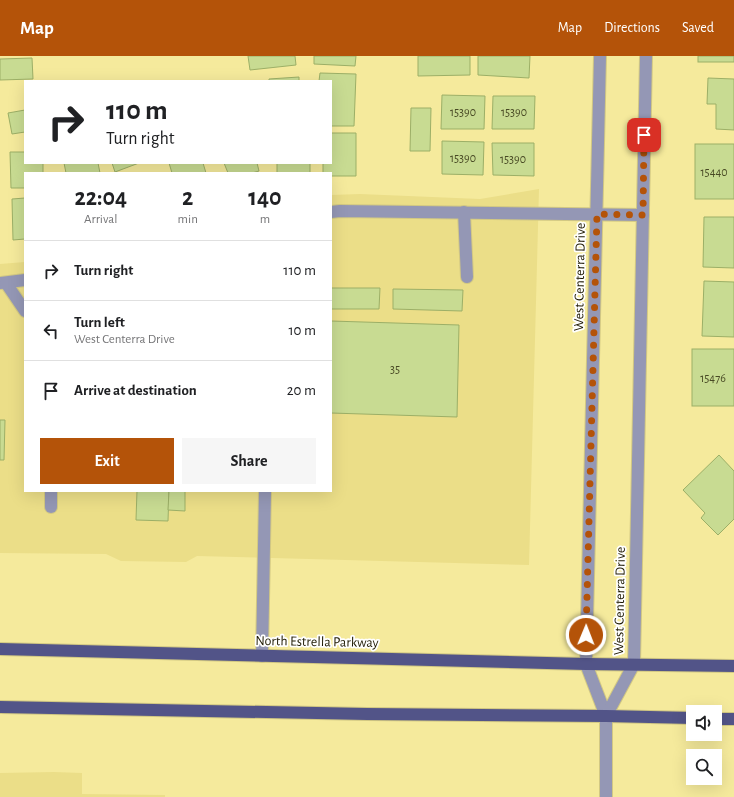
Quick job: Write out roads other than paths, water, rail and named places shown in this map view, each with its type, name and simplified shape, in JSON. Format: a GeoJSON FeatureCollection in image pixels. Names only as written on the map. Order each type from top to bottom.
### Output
{"type":"FeatureCollection","features":[{"type":"Feature","properties":{"kind":"main road","name":"North Estrella Parkway"},"geometry":{"type":"LineString","coordinates":[[0,649],[586,664],[734,666]]}},
{"type":"Feature","properties":{"kind":"main road"},"geometry":{"type":"LineString","coordinates":[[0,707],[359,714],[686,718]]}},
{"type":"Feature","properties":{"kind":"main road"},"geometry":{"type":"LineString","coordinates":[[722,719],[734,719]]}},
{"type":"Feature","properties":{"kind":"street","name":"West Centerra Drive"},"geometry":{"type":"LineString","coordinates":[[600,56],[586,664],[606,716]]}},
{"type":"Feature","properties":{"kind":"street","name":"West Centerra Drive"},"geometry":{"type":"LineString","coordinates":[[606,716],[634,664],[646,56]]}},
{"type":"Feature","properties":{"kind":"street"},"geometry":{"type":"LineString","coordinates":[[332,212],[464,212],[643,215]]}},
{"type":"Feature","properties":{"kind":"street"},"geometry":{"type":"LineString","coordinates":[[464,212],[467,277]]}},
{"type":"Feature","properties":{"kind":"street"},"geometry":{"type":"LineString","coordinates":[[24,280],[3,283],[24,311]]}},
{"type":"Feature","properties":{"kind":"street"},"geometry":{"type":"LineString","coordinates":[[51,492],[51,507]]}},
{"type":"Feature","properties":{"kind":"street"},"geometry":{"type":"LineString","coordinates":[[262,656],[265,492]]}},
{"type":"Feature","properties":{"kind":"street"},"geometry":{"type":"LineString","coordinates":[[606,716],[606,797]]}}]}
